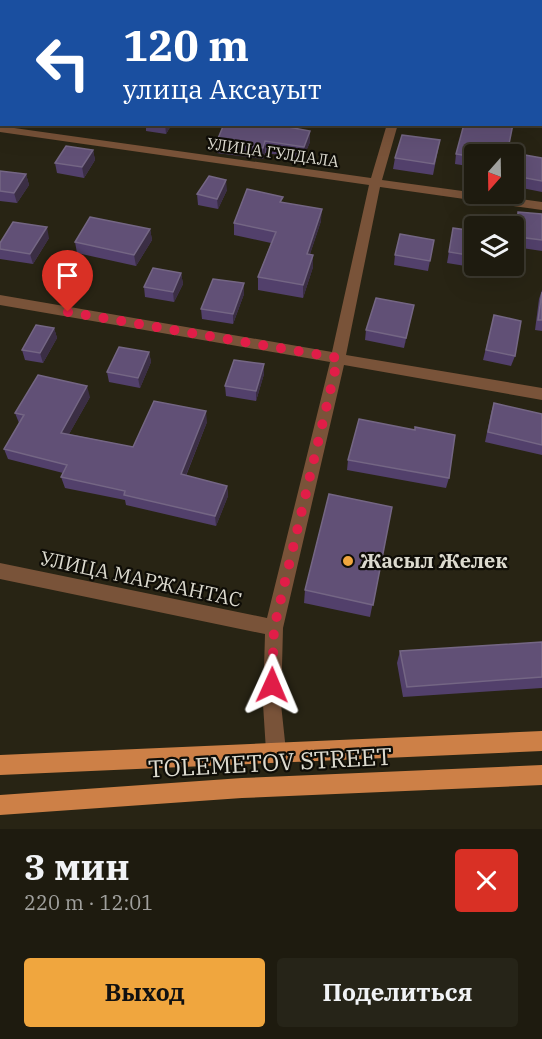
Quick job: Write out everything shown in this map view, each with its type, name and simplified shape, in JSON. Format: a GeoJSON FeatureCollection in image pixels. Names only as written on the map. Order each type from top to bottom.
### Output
{"type":"FeatureCollection","features":[{"type":"Feature","properties":{"kind":"main road","name":"TOLEMETOV STREET"},"geometry":{"type":"LineString","coordinates":[[0,765],[542,741]]}},
{"type":"Feature","properties":{"kind":"main road","name":"TOLEMETOV STREET"},"geometry":{"type":"LineString","coordinates":[[0,805],[242,788],[542,775]]}},
{"type":"Feature","properties":{"kind":"street"},"geometry":{"type":"LineString","coordinates":[[276,751],[272,704],[274,628],[338,358],[375,184],[392,126]]}},
{"type":"Feature","properties":{"kind":"street","name":"УЛИЦА ГУЛДАЛА"},"geometry":{"type":"LineString","coordinates":[[0,129],[542,206]]}},
{"type":"Feature","properties":{"kind":"street"},"geometry":{"type":"LineString","coordinates":[[0,300],[542,394]]}},
{"type":"Feature","properties":{"kind":"street","name":"УЛИЦА МАРЖАНТАС"},"geometry":{"type":"LineString","coordinates":[[0,571],[274,628]]}},
{"type":"Feature","properties":{"kind":"building"},"geometry":{"type":"Polygon","coordinates":[[[223,126],[283,126],[310,131],[304,147],[265,141],[263,148],[217,141],[223,126]]]}},
{"type":"Feature","properties":{"kind":"building"},"geometry":{"type":"Polygon","coordinates":[[[463,126],[513,126],[509,144],[464,144],[464,155],[456,154],[463,126]]]}},
{"type":"Feature","properties":{"kind":"building"},"geometry":{"type":"Polygon","coordinates":[[[402,135],[440,140],[434,164],[395,158],[402,135]]]}},
{"type":"Feature","properties":{"kind":"building"},"geometry":{"type":"Polygon","coordinates":[[[66,146],[93,150],[82,167],[55,163],[66,146]]]}},
{"type":"Feature","properties":{"kind":"building"},"geometry":{"type":"Polygon","coordinates":[[[525,155],[542,158],[542,181],[524,178],[525,155]]]}},
{"type":"Feature","properties":{"kind":"building"},"geometry":{"type":"Polygon","coordinates":[[[0,171],[26,174],[14,193],[0,191],[0,171]]]}},
{"type":"Feature","properties":{"kind":"building"},"geometry":{"type":"Polygon","coordinates":[[[209,176],[226,180],[217,199],[197,194],[209,176]]]}},
{"type":"Feature","properties":{"kind":"building"},"geometry":{"type":"Polygon","coordinates":[[[247,189],[283,197],[280,202],[322,209],[307,254],[313,255],[303,285],[258,277],[276,232],[234,223],[247,189]]]}},
{"type":"Feature","properties":{"kind":"building"},"geometry":{"type":"Polygon","coordinates":[[[518,212],[542,214],[542,240],[524,238],[524,216],[518,216],[518,212]]]}},
{"type":"Feature","properties":{"kind":"building"},"geometry":{"type":"Polygon","coordinates":[[[90,217],[150,229],[134,255],[75,242],[90,217]]]}},
{"type":"Feature","properties":{"kind":"building"},"geometry":{"type":"Polygon","coordinates":[[[13,222],[47,227],[30,254],[0,249],[0,243],[13,222]]]}},
{"type":"Feature","properties":{"kind":"building"},"geometry":{"type":"Polygon","coordinates":[[[453,228],[464,230],[464,254],[449,252],[453,228]]]}},
{"type":"Feature","properties":{"kind":"building"},"geometry":{"type":"Polygon","coordinates":[[[400,234],[434,240],[430,261],[395,255],[400,234]]]}},
{"type":"Feature","properties":{"kind":"building"},"geometry":{"type":"Polygon","coordinates":[[[153,268],[181,273],[173,292],[144,287],[153,268]]]}},
{"type":"Feature","properties":{"kind":"building"},"geometry":{"type":"Polygon","coordinates":[[[213,279],[244,283],[233,314],[201,309],[213,279]]]}},
{"type":"Feature","properties":{"kind":"building"},"geometry":{"type":"Polygon","coordinates":[[[542,292],[542,320],[538,320],[542,292]]]}},
{"type":"Feature","properties":{"kind":"building"},"geometry":{"type":"Polygon","coordinates":[[[376,298],[414,305],[406,338],[366,330],[376,298]]]}},
{"type":"Feature","properties":{"kind":"building"},"geometry":{"type":"Polygon","coordinates":[[[494,315],[521,321],[515,356],[486,350],[494,315]]]}},
{"type":"Feature","properties":{"kind":"building"},"geometry":{"type":"Polygon","coordinates":[[[36,325],[54,328],[40,353],[22,350],[36,325]]]}},
{"type":"Feature","properties":{"kind":"building"},"geometry":{"type":"Polygon","coordinates":[[[119,347],[149,352],[138,378],[107,372],[119,347]]]}},
{"type":"Feature","properties":{"kind":"building"},"geometry":{"type":"Polygon","coordinates":[[[234,360],[264,364],[256,391],[225,386],[234,360]]]}},
{"type":"Feature","properties":{"kind":"building"},"geometry":{"type":"Polygon","coordinates":[[[38,375],[87,386],[61,433],[133,447],[154,401],[206,411],[181,474],[227,486],[215,516],[124,495],[125,491],[61,477],[67,465],[4,449],[24,415],[15,413],[38,375]]]}},
{"type":"Feature","properties":{"kind":"building"},"geometry":{"type":"Polygon","coordinates":[[[494,403],[542,414],[542,445],[488,432],[494,403]]]}},
{"type":"Feature","properties":{"kind":"building"},"geometry":{"type":"Polygon","coordinates":[[[359,419],[455,435],[449,478],[348,460],[359,419]]]}},
{"type":"Feature","properties":{"kind":"building","name":"Жасыл Желек"},"geometry":{"type":"Polygon","coordinates":[[[329,494],[392,507],[373,605],[305,590],[329,494]]]}},
{"type":"Feature","properties":{"kind":"building"},"geometry":{"type":"Polygon","coordinates":[[[542,642],[542,677],[407,687],[400,651],[542,642]]]}},
{"type":"Feature","properties":{"kind":"place","name":"Жасыл Желек"},"geometry":{"type":"Point","coordinates":[348,561]}},
{"type":"Feature","properties":{"kind":"route"},"geometry":{"type":"LineString","coordinates":[[68,312],[338,358],[274,628],[272,685]]}}]}
